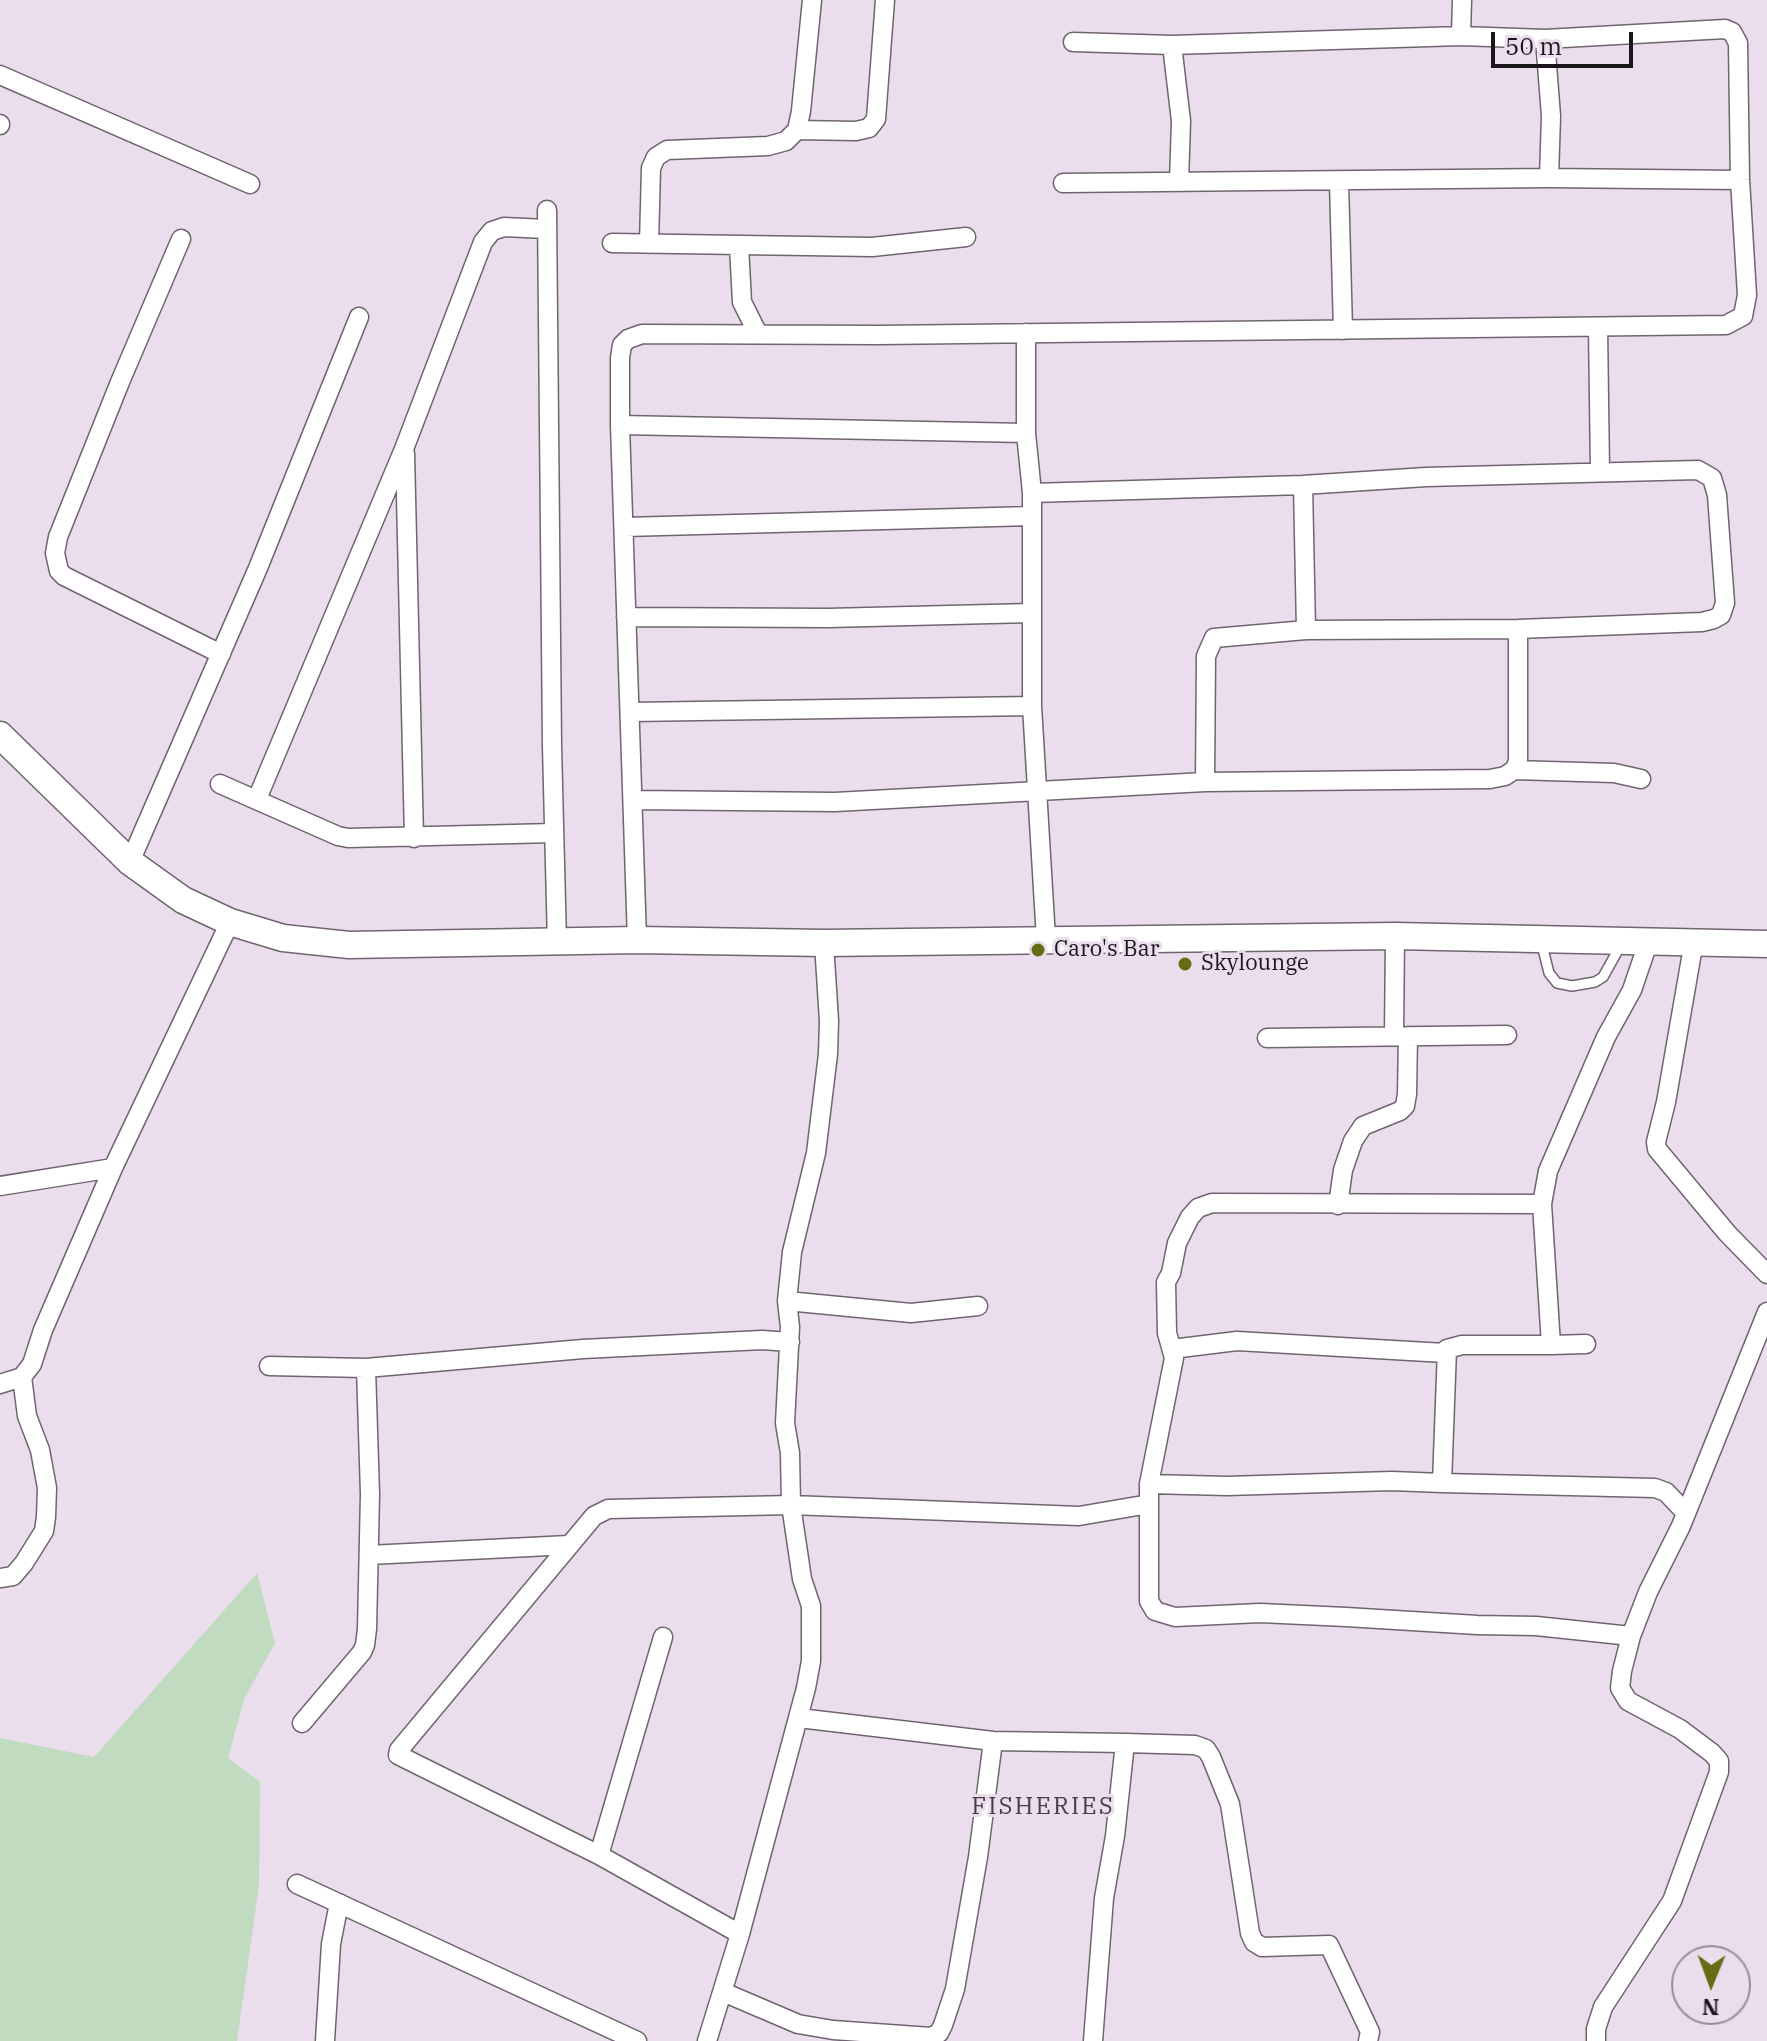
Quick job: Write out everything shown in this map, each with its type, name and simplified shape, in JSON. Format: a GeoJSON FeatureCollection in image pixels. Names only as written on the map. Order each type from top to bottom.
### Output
{"type":"FeatureCollection","features":[{"type":"Feature","properties":{"kind":"main road"},"geometry":{"type":"LineString","coordinates":[[0,735],[130,862],[183,900],[230,922],[283,938],[349,945],[637,940],[824,943],[1395,936],[1767,944]]}},
{"type":"Feature","properties":{"kind":"street"},"geometry":{"type":"LineString","coordinates":[[649,244],[651,168],[656,157],[667,150],[768,146],[786,141],[797,130],[812,0]]}},
{"type":"Feature","properties":{"kind":"street"},"geometry":{"type":"LineString","coordinates":[[797,130],[856,131],[869,128],[876,119],[885,0]]}},
{"type":"Feature","properties":{"kind":"street"},"geometry":{"type":"LineString","coordinates":[[1461,36],[1462,0]]}},
{"type":"Feature","properties":{"kind":"street"},"geometry":{"type":"LineString","coordinates":[[637,940],[620,425],[620,358],[622,345],[628,339],[642,334],[1726,325],[1743,316],[1747,295],[1740,180],[1738,43],[1732,32],[1725,29],[1545,39],[1461,36],[1172,45],[1073,42]]}},
{"type":"Feature","properties":{"kind":"street"},"geometry":{"type":"LineString","coordinates":[[1545,39],[1551,116],[1549,178]]}},
{"type":"Feature","properties":{"kind":"street"},"geometry":{"type":"LineString","coordinates":[[1172,45],[1181,121],[1179,182]]}},
{"type":"Feature","properties":{"kind":"street"},"geometry":{"type":"LineString","coordinates":[[0,75],[250,184]]}},
{"type":"Feature","properties":{"kind":"street"},"geometry":{"type":"LineString","coordinates":[[1063,183],[1549,178],[1740,180]]}},
{"type":"Feature","properties":{"kind":"street"},"geometry":{"type":"LineString","coordinates":[[1339,182],[1343,330]]}},
{"type":"Feature","properties":{"kind":"street"},"geometry":{"type":"LineString","coordinates":[[257,799],[404,449],[483,242],[492,231],[546,220],[557,943]]}},
{"type":"Feature","properties":{"kind":"street"},"geometry":{"type":"LineString","coordinates":[[612,243],[872,247],[966,237]]}},
{"type":"Feature","properties":{"kind":"street"},"geometry":{"type":"LineString","coordinates":[[181,239],[120,382],[58,537],[55,553],[59,571],[64,576],[221,654]]}},
{"type":"Feature","properties":{"kind":"street"},"geometry":{"type":"LineString","coordinates":[[739,246],[742,302],[758,334]]}},
{"type":"Feature","properties":{"kind":"street"},"geometry":{"type":"LineString","coordinates":[[130,862],[221,654],[359,317]]}},
{"type":"Feature","properties":{"kind":"street"},"geometry":{"type":"LineString","coordinates":[[1598,327],[1600,472]]}},
{"type":"Feature","properties":{"kind":"street"},"geometry":{"type":"LineString","coordinates":[[1026,333],[1026,433],[1032,493],[1034,577],[1031,613],[1032,706],[1046,939]]}},
{"type":"Feature","properties":{"kind":"street"},"geometry":{"type":"LineString","coordinates":[[620,425],[1026,433]]}},
{"type":"Feature","properties":{"kind":"street"},"geometry":{"type":"LineString","coordinates":[[404,449],[414,838]]}},
{"type":"Feature","properties":{"kind":"street"},"geometry":{"type":"LineString","coordinates":[[1032,493],[1698,470],[1709,475],[1715,484],[1724,610],[1714,619],[1518,629],[1306,630],[1214,638],[1206,656],[1205,782]]}},
{"type":"Feature","properties":{"kind":"street"},"geometry":{"type":"LineString","coordinates":[[1303,485],[1306,630]]}},
{"type":"Feature","properties":{"kind":"street"},"geometry":{"type":"LineString","coordinates":[[625,527],[1032,516]]}},
{"type":"Feature","properties":{"kind":"street"},"geometry":{"type":"LineString","coordinates":[[626,617],[828,618],[1031,613]]}},
{"type":"Feature","properties":{"kind":"street"},"geometry":{"type":"LineString","coordinates":[[634,800],[835,802],[1205,782],[1490,779],[1505,776],[1514,770],[1518,762],[1518,629]]}},
{"type":"Feature","properties":{"kind":"street"},"geometry":{"type":"LineString","coordinates":[[631,712],[1032,706]]}},
{"type":"Feature","properties":{"kind":"street"},"geometry":{"type":"LineString","coordinates":[[1514,770],[1614,773],[1641,779]]}},
{"type":"Feature","properties":{"kind":"street"},"geometry":{"type":"LineString","coordinates":[[220,784],[338,836],[414,838],[554,833]]}},
{"type":"Feature","properties":{"kind":"street"},"geometry":{"type":"LineString","coordinates":[[0,1384],[22,1377],[32,1364],[43,1330],[113,1168],[230,922]]}},
{"type":"Feature","properties":{"kind":"street"},"geometry":{"type":"LineString","coordinates":[[1338,1205],[1343,1170],[1353,1141],[1363,1126],[1405,1106],[1395,936]]}},
{"type":"Feature","properties":{"kind":"street"},"geometry":{"type":"LineString","coordinates":[[1551,1345],[1542,1204],[1548,1171],[1606,1037],[1632,990],[1636,940]]}},
{"type":"Feature","properties":{"kind":"street"},"geometry":{"type":"LineString","coordinates":[[1694,941],[1657,1149],[1727,1233],[1763,1266]]}},
{"type":"Feature","properties":{"kind":"street"},"geometry":{"type":"LineString","coordinates":[[707,2041],[740,1934],[799,1718],[811,1661],[811,1606],[802,1579],[791,1505],[790,1453],[785,1423],[790,1342],[787,1301],[792,1252],[816,1153],[828,1054],[824,943]]}},
{"type":"Feature","properties":{"kind":"street"},"geometry":{"type":"LineString","coordinates":[[1267,1038],[1507,1035]]}},
{"type":"Feature","properties":{"kind":"street"},"geometry":{"type":"LineString","coordinates":[[0,1186],[113,1168]]}},
{"type":"Feature","properties":{"kind":"street"},"geometry":{"type":"LineString","coordinates":[[1542,1204],[1212,1203],[1198,1208],[1177,1243],[1166,1282],[1167,1333],[1173,1368],[1166,1387],[1149,1484],[1149,1601],[1155,1611],[1175,1617],[1260,1613],[1536,1626],[1631,1636]]}},
{"type":"Feature","properties":{"kind":"street"},"geometry":{"type":"LineString","coordinates":[[787,1301],[911,1313],[978,1306]]}},
{"type":"Feature","properties":{"kind":"street"},"geometry":{"type":"LineString","coordinates":[[1596,2041],[1596,2029],[1603,2007],[1672,1901],[1719,1772],[1719,1761],[1712,1753],[1680,1729],[1628,1701],[1623,1695],[1620,1681],[1631,1636],[1686,1513],[1767,1312]]}},
{"type":"Feature","properties":{"kind":"street"},"geometry":{"type":"LineString","coordinates":[[269,1366],[366,1368],[583,1349],[762,1340],[790,1342]]}},
{"type":"Feature","properties":{"kind":"street"},"geometry":{"type":"LineString","coordinates":[[1172,1349],[1237,1341],[1445,1353]]}},
{"type":"Feature","properties":{"kind":"street"},"geometry":{"type":"LineString","coordinates":[[1442,1483],[1445,1353],[1451,1347],[1586,1344]]}},
{"type":"Feature","properties":{"kind":"street"},"geometry":{"type":"LineString","coordinates":[[302,1723],[365,1645],[370,1494],[366,1368]]}},
{"type":"Feature","properties":{"kind":"street"},"geometry":{"type":"LineString","coordinates":[[0,1578],[13,1576],[24,1563],[44,1531],[46,1517],[47,1488],[40,1450],[27,1416],[22,1377]]}},
{"type":"Feature","properties":{"kind":"street"},"geometry":{"type":"LineString","coordinates":[[1149,1484],[1227,1486],[1338,1482],[1655,1488],[1666,1492],[1686,1513]]}},
{"type":"Feature","properties":{"kind":"street"},"geometry":{"type":"LineString","coordinates":[[740,1934],[599,1855],[398,1755],[594,1516],[608,1509],[791,1505],[1079,1516],[1149,1504]]}},
{"type":"Feature","properties":{"kind":"street"},"geometry":{"type":"LineString","coordinates":[[369,1555],[569,1545]]}},
{"type":"Feature","properties":{"kind":"street"},"geometry":{"type":"LineString","coordinates":[[599,1855],[663,1637]]}},
{"type":"Feature","properties":{"kind":"street"},"geometry":{"type":"LineString","coordinates":[[799,1718],[993,1741],[1195,1745],[1206,1749],[1230,1804],[1254,1942],[1262,1947],[1329,1945],[1370,2032],[1368,2041]]}},
{"type":"Feature","properties":{"kind":"street"},"geometry":{"type":"LineString","coordinates":[[723,1992],[834,2036],[931,2037],[939,2033],[955,1989],[993,1741]]}},
{"type":"Feature","properties":{"kind":"street"},"geometry":{"type":"LineString","coordinates":[[1093,2041],[1104,1898],[1115,1836],[1125,1743]]}},
{"type":"Feature","properties":{"kind":"street"},"geometry":{"type":"LineString","coordinates":[[297,1884],[637,2041]]}},
{"type":"Feature","properties":{"kind":"street"},"geometry":{"type":"LineString","coordinates":[[325,2041],[331,1944],[339,1903]]}},
{"type":"Feature","properties":{"kind":"lane"},"geometry":{"type":"LineString","coordinates":[[1540,938],[1549,973],[1557,983],[1572,986],[1595,982],[1603,977],[1636,940]]}},
{"type":"Feature","properties":{"kind":"green space"},"geometry":{"type":"Polygon","coordinates":[[[257,1573],[275,1643],[244,1699],[228,1758],[260,1782],[259,1885],[237,2041],[0,2041],[0,1738],[94,1757],[257,1573]]]}},
{"type":"Feature","properties":{"kind":"place","name":"Caro's Bar"},"geometry":{"type":"Point","coordinates":[1038,950]}},
{"type":"Feature","properties":{"kind":"place","name":"Skylounge"},"geometry":{"type":"Point","coordinates":[1185,964]}},
{"type":"Feature","properties":{"kind":"district","name":"FISHERIES"},"geometry":{"type":"Point","coordinates":[1043,1807]}}]}
